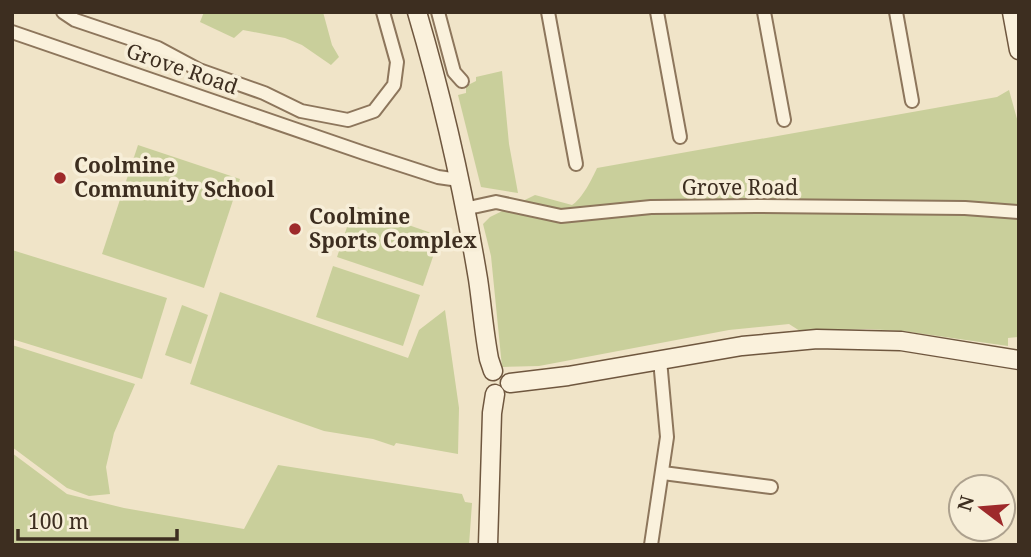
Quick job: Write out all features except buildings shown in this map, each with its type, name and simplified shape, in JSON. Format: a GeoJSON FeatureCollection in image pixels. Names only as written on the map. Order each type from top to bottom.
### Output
{"type":"FeatureCollection","features":[{"type":"Feature","properties":{"kind":"main road"},"geometry":{"type":"LineString","coordinates":[[417,12],[437,80],[459,180],[478,280],[487,351],[493,371]]}},
{"type":"Feature","properties":{"kind":"main road"},"geometry":{"type":"LineString","coordinates":[[1012,12],[1019,50]]}},
{"type":"Feature","properties":{"kind":"main road"},"geometry":{"type":"LineString","coordinates":[[510,383],[568,376],[761,343],[842,338],[901,341],[1019,360]]}},
{"type":"Feature","properties":{"kind":"main road"},"geometry":{"type":"LineString","coordinates":[[993,355],[1019,347]]}},
{"type":"Feature","properties":{"kind":"main road"},"geometry":{"type":"LineString","coordinates":[[500,370],[506,373],[510,383],[504,393],[495,394],[486,380],[493,371],[500,370]]}},
{"type":"Feature","properties":{"kind":"main road"},"geometry":{"type":"LineString","coordinates":[[488,545],[492,413],[495,394]]}},
{"type":"Feature","properties":{"kind":"street"},"geometry":{"type":"LineString","coordinates":[[63,12],[75,20],[158,48],[199,70],[264,93],[302,111],[348,120],[374,111],[394,85],[397,62],[395,46],[383,12]]}},
{"type":"Feature","properties":{"kind":"street"},"geometry":{"type":"LineString","coordinates":[[438,12],[454,72],[462,81]]}},
{"type":"Feature","properties":{"kind":"street"},"geometry":{"type":"LineString","coordinates":[[548,12],[576,164]]}},
{"type":"Feature","properties":{"kind":"street"},"geometry":{"type":"LineString","coordinates":[[657,12],[680,137]]}},
{"type":"Feature","properties":{"kind":"street"},"geometry":{"type":"LineString","coordinates":[[764,12],[784,120]]}},
{"type":"Feature","properties":{"kind":"street"},"geometry":{"type":"LineString","coordinates":[[895,12],[912,101]]}},
{"type":"Feature","properties":{"kind":"street","name":"Grove Road"},"geometry":{"type":"LineString","coordinates":[[12,32],[387,161],[438,177],[459,180]]}},
{"type":"Feature","properties":{"kind":"street","name":"Grove Road"},"geometry":{"type":"LineString","coordinates":[[464,209],[496,202],[561,216],[651,207],[757,206],[965,208],[1019,212]]}},
{"type":"Feature","properties":{"kind":"street"},"geometry":{"type":"LineString","coordinates":[[651,545],[667,437],[660,360]]}},
{"type":"Feature","properties":{"kind":"street"},"geometry":{"type":"LineString","coordinates":[[663,473],[771,486]]}},
{"type":"Feature","properties":{"kind":"green space"},"geometry":{"type":"Polygon","coordinates":[[[204,12],[323,12],[332,45],[339,57],[331,65],[302,45],[285,38],[243,30],[234,38],[200,22],[204,12]]]}},
{"type":"Feature","properties":{"kind":"green space"},"geometry":{"type":"Polygon","coordinates":[[[502,71],[509,144],[518,193],[481,187],[458,95],[466,93],[466,86],[476,81],[476,77],[502,71]]]}},
{"type":"Feature","properties":{"kind":"green space"},"geometry":{"type":"Polygon","coordinates":[[[1009,90],[1019,126],[1019,337],[1008,338],[1008,346],[903,331],[800,331],[789,324],[729,330],[539,366],[502,367],[491,256],[483,224],[490,217],[535,195],[572,205],[583,194],[597,168],[997,97],[1009,90]]]}},
{"type":"Feature","properties":{"kind":"green space"},"geometry":{"type":"Polygon","coordinates":[[[138,145],[240,179],[204,288],[102,254],[138,145]]]}},
{"type":"Feature","properties":{"kind":"green space"},"geometry":{"type":"Polygon","coordinates":[[[354,206],[440,236],[423,286],[337,257],[354,206]]]}},
{"type":"Feature","properties":{"kind":"green space"},"geometry":{"type":"Polygon","coordinates":[[[12,250],[167,298],[142,379],[12,339],[12,250]]]}},
{"type":"Feature","properties":{"kind":"green space"},"geometry":{"type":"Polygon","coordinates":[[[333,266],[420,295],[403,346],[316,317],[333,266]]]}},
{"type":"Feature","properties":{"kind":"green space"},"geometry":{"type":"Polygon","coordinates":[[[220,292],[408,358],[419,330],[445,310],[459,408],[458,454],[396,443],[394,446],[373,439],[324,431],[190,384],[220,292]]]}},
{"type":"Feature","properties":{"kind":"green space"},"geometry":{"type":"Polygon","coordinates":[[[182,305],[208,315],[191,364],[165,355],[182,305]]]}},
{"type":"Feature","properties":{"kind":"green space"},"geometry":{"type":"Polygon","coordinates":[[[12,345],[135,384],[114,433],[106,467],[110,494],[89,496],[67,488],[12,447],[12,345]]]}},
{"type":"Feature","properties":{"kind":"green space"},"geometry":{"type":"Polygon","coordinates":[[[12,453],[67,494],[124,508],[244,529],[278,465],[462,494],[465,502],[472,503],[469,545],[12,545],[12,453]]]}},
{"type":"Feature","properties":{"kind":"place","name":"Coolmine Community School"},"geometry":{"type":"Point","coordinates":[60,178]}},
{"type":"Feature","properties":{"kind":"place","name":"Coolmine Sports Complex"},"geometry":{"type":"Point","coordinates":[295,229]}}]}
